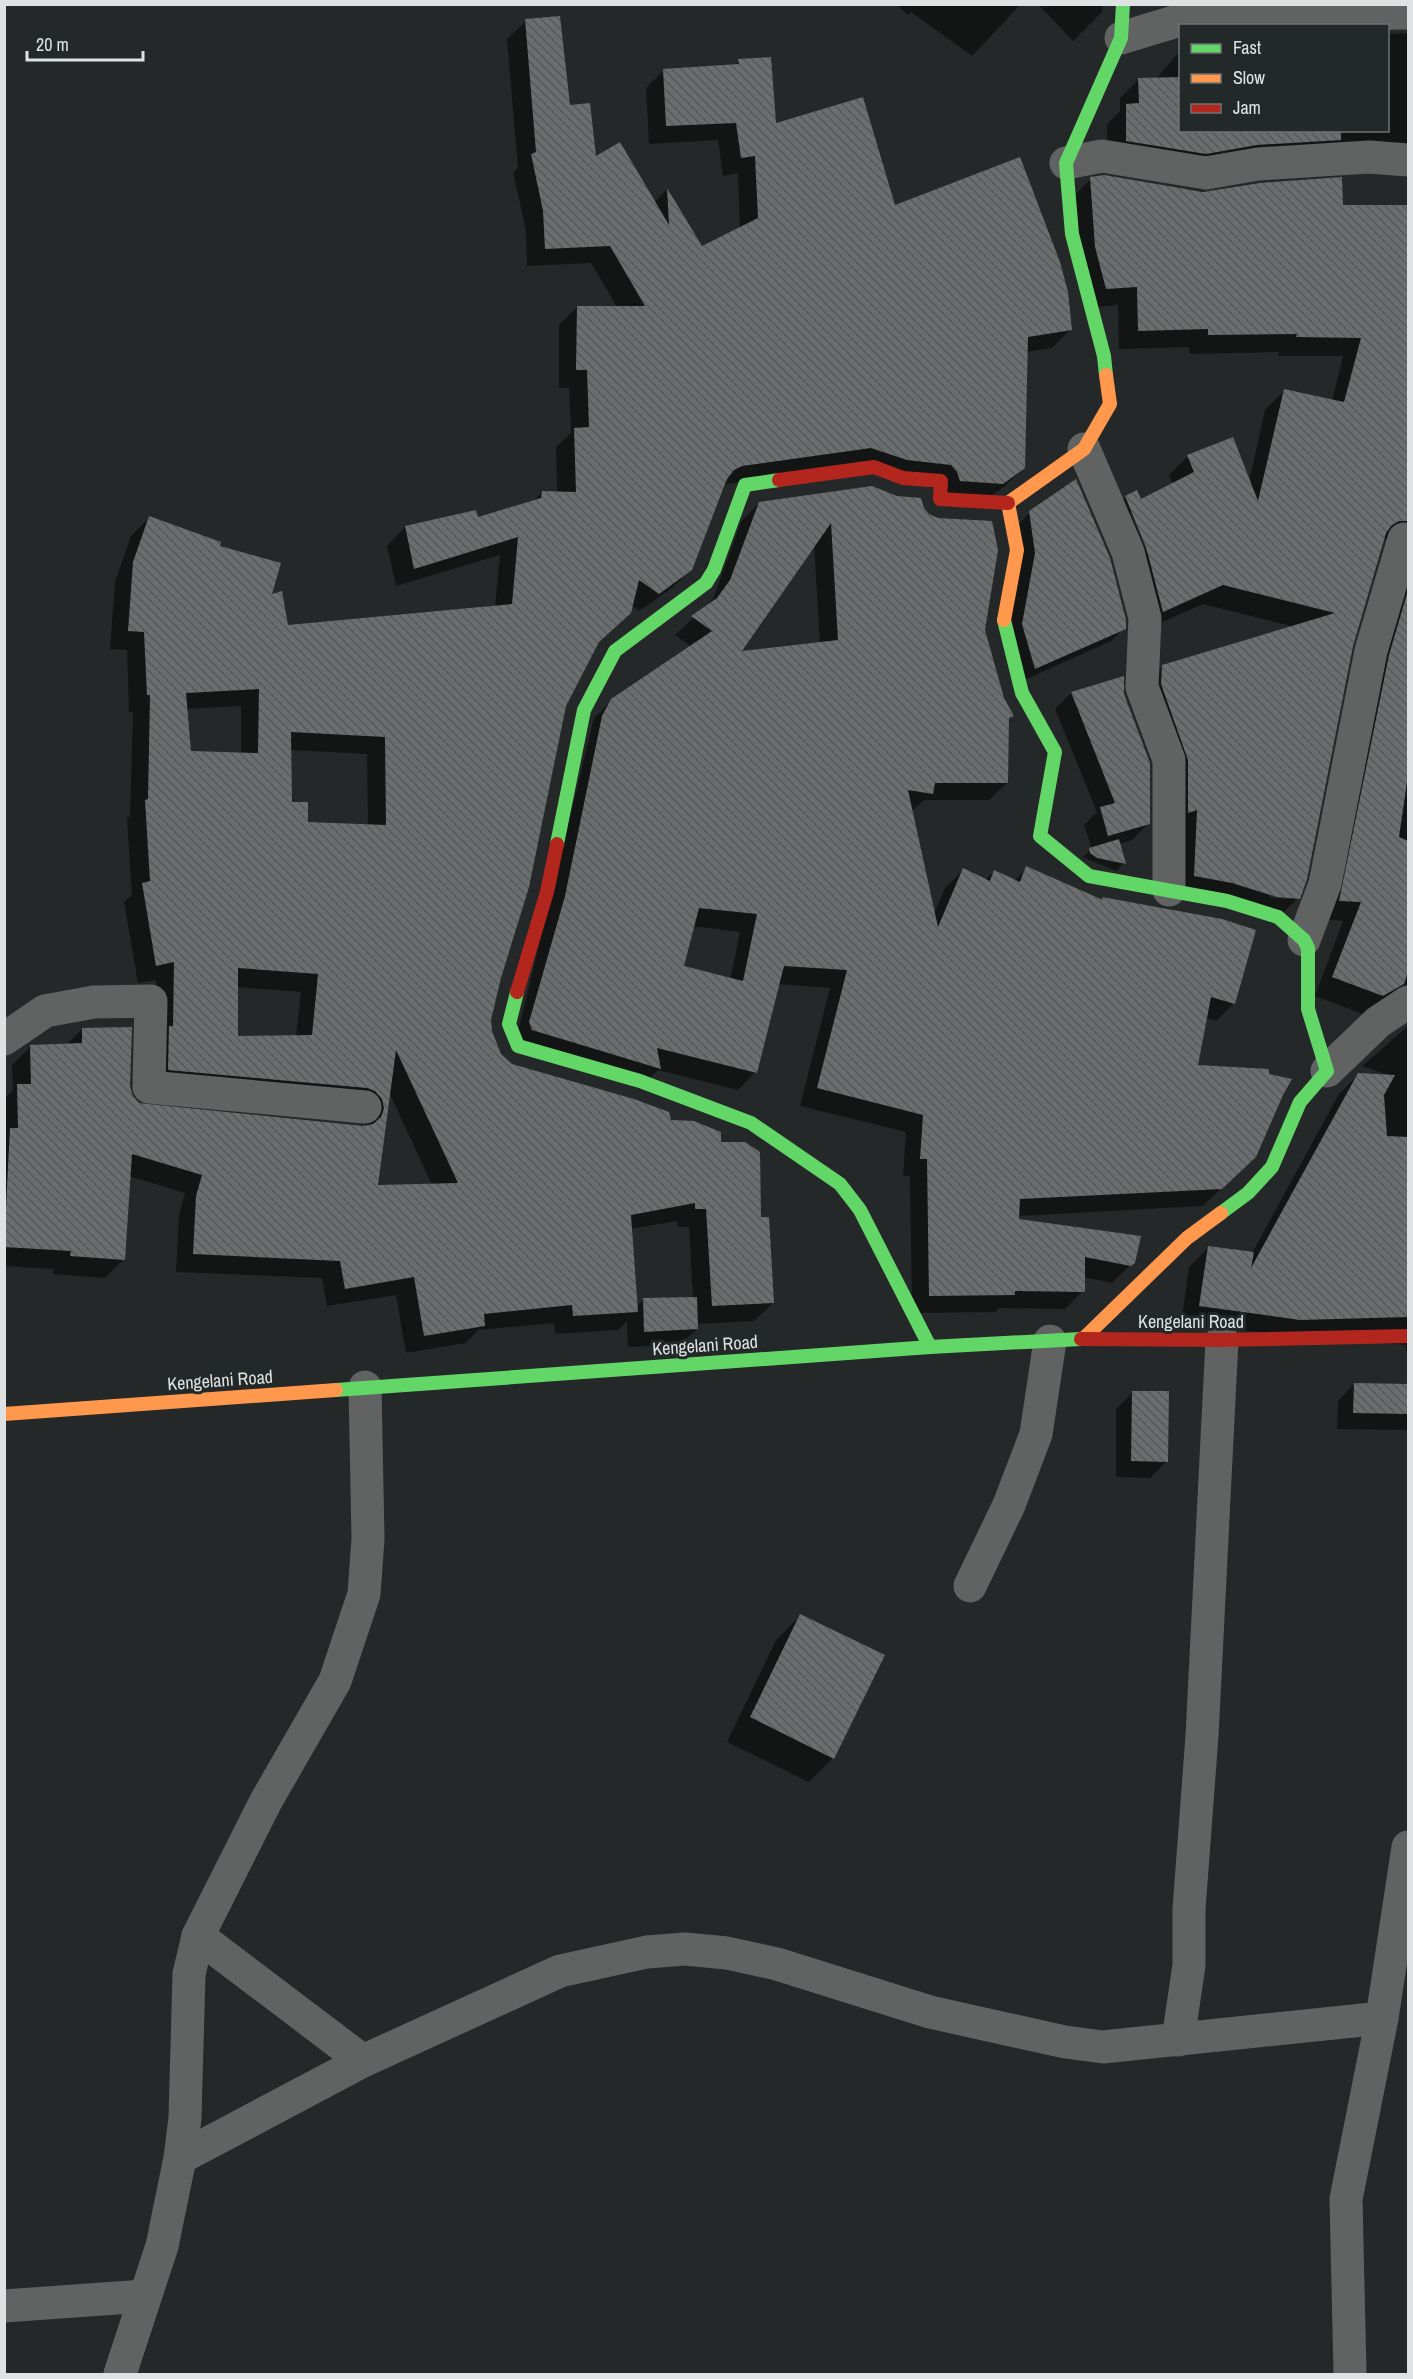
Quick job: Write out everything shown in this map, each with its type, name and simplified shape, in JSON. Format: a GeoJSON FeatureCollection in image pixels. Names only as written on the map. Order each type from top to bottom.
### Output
{"type":"FeatureCollection","features":[{"type":"Feature","properties":{"kind":"street"},"geometry":{"type":"LineString","coordinates":[[930,1347],[860,1210],[840,1184],[751,1123],[640,1081],[518,1046],[510,1024],[519,982],[547,892],[584,710],[615,651],[641,628],[706,583],[714,570],[745,485],[874,467],[903,478],[941,481],[940,499],[1008,503],[1084,449],[1110,404],[1104,356],[1072,234],[1065,163],[1121,38],[1123,4]]}},
{"type":"Feature","properties":{"kind":"street"},"geometry":{"type":"LineString","coordinates":[[1121,38],[1197,15],[1408,13]]}},
{"type":"Feature","properties":{"kind":"street"},"geometry":{"type":"LineString","coordinates":[[1065,163],[1102,156],[1206,173],[1258,164],[1369,157],[1408,160]]}},
{"type":"Feature","properties":{"kind":"street"},"geometry":{"type":"LineString","coordinates":[[1084,449],[1128,552],[1145,618],[1142,687],[1169,760],[1169,890]]}},
{"type":"Feature","properties":{"kind":"street"},"geometry":{"type":"LineString","coordinates":[[1008,503],[1017,550],[1003,625],[1022,693],[1055,752],[1040,836],[1089,876],[1227,901],[1271,913],[1304,940],[1308,948],[1308,1009],[1327,1071]]}},
{"type":"Feature","properties":{"kind":"street"},"geometry":{"type":"LineString","coordinates":[[1304,940],[1325,884],[1371,651],[1404,539]]}},
{"type":"Feature","properties":{"kind":"street"},"geometry":{"type":"LineString","coordinates":[[4,1039],[45,1011],[94,1002],[151,1002],[149,1087],[213,1090],[364,1107]]}},
{"type":"Feature","properties":{"kind":"street"},"geometry":{"type":"LineString","coordinates":[[1083,1339],[1187,1238],[1248,1193],[1272,1167],[1300,1102],[1327,1071],[1378,1022],[1408,1002]]}},
{"type":"Feature","properties":{"kind":"street","name":"Kengelani Road"},"geometry":{"type":"LineString","coordinates":[[4,1414],[930,1347],[1083,1339],[1222,1340],[1408,1336]]}},
{"type":"Feature","properties":{"kind":"street"},"geometry":{"type":"LineString","coordinates":[[1178,2040],[1189,1965],[1189,1909],[1203,1724],[1222,1340]]}},
{"type":"Feature","properties":{"kind":"street"},"geometry":{"type":"LineString","coordinates":[[970,1586],[1009,1505],[1036,1434],[1050,1341]]}},
{"type":"Feature","properties":{"kind":"street"},"geometry":{"type":"LineString","coordinates":[[120,2374],[162,2246],[180,2158],[185,2118],[189,1974],[198,1936],[266,1801],[335,1681],[356,1624],[364,1594],[367,1564],[365,1387]]}},
{"type":"Feature","properties":{"kind":"street"},"geometry":{"type":"LineString","coordinates":[[1350,2374],[1346,2199],[1382,2018],[1408,1847]]}},
{"type":"Feature","properties":{"kind":"street"},"geometry":{"type":"LineString","coordinates":[[198,1936],[363,2061]]}},
{"type":"Feature","properties":{"kind":"street"},"geometry":{"type":"LineString","coordinates":[[180,2158],[363,2061],[560,1971],[647,1952],[685,1948],[727,1953],[777,1964],[930,2012],[1065,2042],[1104,2047],[1382,2018]]}},
{"type":"Feature","properties":{"kind":"street"},"geometry":{"type":"LineString","coordinates":[[4,2306],[145,2296]]}},
{"type":"Feature","properties":{"kind":"building"},"geometry":{"type":"Polygon","coordinates":[[[560,16],[570,105],[590,103],[596,156],[620,142],[669,225],[667,188],[702,246],[758,218],[755,156],[741,158],[736,123],[666,126],[663,69],[739,64],[738,59],[771,57],[776,123],[863,97],[895,205],[1020,157],[1060,262],[1068,292],[1072,330],[1028,337],[1025,468],[1003,484],[960,481],[951,465],[907,460],[871,448],[742,466],[734,470],[727,479],[692,570],[659,594],[639,580],[631,613],[599,642],[566,706],[529,887],[501,978],[491,1020],[492,1031],[501,1054],[512,1064],[634,1099],[669,1112],[671,1120],[694,1121],[721,1132],[721,1142],[745,1142],[760,1152],[761,1217],[769,1217],[774,1303],[712,1306],[706,1209],[695,1209],[695,1203],[631,1215],[638,1312],[573,1316],[572,1305],[484,1314],[485,1326],[424,1336],[414,1277],[345,1289],[340,1261],[193,1254],[196,1196],[202,1175],[132,1154],[125,1260],[70,1256],[71,1251],[4,1247],[10,1128],[18,1128],[17,1084],[31,1084],[30,1045],[82,1043],[82,1028],[132,1027],[130,1087],[139,1103],[363,1126],[373,1124],[381,1117],[384,1108],[382,1099],[375,1091],[367,1088],[168,1070],[169,1026],[173,1026],[174,962],[156,966],[142,883],[150,881],[145,800],[148,799],[150,695],[147,695],[144,632],[128,631],[133,562],[149,516],[221,542],[220,546],[281,563],[272,594],[282,591],[288,625],[512,604],[518,537],[414,569],[405,526],[476,510],[478,517],[541,498],[542,491],[576,492],[574,428],[589,427],[587,370],[576,370],[577,306],[645,306],[610,246],[545,249],[543,211],[531,154],[536,152],[525,19],[560,16]],[[259,689],[186,693],[191,751],[258,753],[259,689]],[[291,732],[292,802],[308,802],[308,822],[386,825],[385,737],[291,732]],[[238,968],[238,1036],[312,1035],[318,974],[238,968]],[[396,1050],[378,1185],[458,1183],[396,1050]]]}},
{"type":"Feature","properties":{"kind":"building"},"geometry":{"type":"Polygon","coordinates":[[[1179,77],[1179,132],[1341,132],[1341,140],[1257,145],[1206,154],[1126,141],[1126,104],[1139,103],[1138,78],[1179,77]]]}},
{"type":"Feature","properties":{"kind":"building"},"geometry":{"type":"Polygon","coordinates":[[[1104,175],[1203,192],[1260,183],[1342,177],[1343,205],[1408,205],[1408,521],[1399,521],[1392,525],[1386,533],[1353,646],[1307,879],[1300,899],[1277,897],[1232,883],[1194,876],[1197,810],[1188,813],[1188,760],[1161,684],[1162,665],[1335,613],[1223,585],[1163,612],[1146,547],[1125,496],[1137,490],[1141,499],[1194,472],[1187,455],[1233,437],[1258,501],[1284,389],[1344,402],[1361,338],[1296,337],[1297,334],[1208,335],[1208,329],[1138,331],[1137,287],[1106,289],[1095,247],[1090,177],[1104,175]]]}},
{"type":"Feature","properties":{"kind":"building"},"geometry":{"type":"Polygon","coordinates":[[[1076,479],[1110,558],[1126,620],[1126,629],[1035,669],[1022,624],[1035,553],[1029,511],[1076,479]]]}},
{"type":"Feature","properties":{"kind":"building"},"geometry":{"type":"Polygon","coordinates":[[[872,486],[897,496],[921,498],[929,514],[938,518],[992,521],[998,550],[985,630],[1004,698],[1014,716],[1009,718],[1008,783],[935,783],[933,794],[908,790],[938,927],[963,868],[990,881],[994,870],[1020,882],[1026,866],[1103,900],[1102,897],[1222,919],[1256,930],[1235,1004],[1211,997],[1198,1065],[1269,1069],[1269,1074],[1292,1079],[1256,1157],[1222,1189],[1020,1199],[1019,1219],[1141,1236],[1135,1263],[1131,1266],[1085,1257],[1085,1292],[1015,1291],[1015,1295],[929,1296],[927,1159],[920,1159],[923,1115],[817,1088],[847,970],[784,966],[757,1073],[657,1048],[661,1069],[532,1030],[529,1022],[565,896],[602,716],[611,699],[712,631],[691,616],[717,598],[730,580],[759,502],[872,486]],[[831,523],[742,651],[838,640],[831,523]],[[699,908],[684,966],[743,981],[757,914],[699,908]]]}},
{"type":"Feature","properties":{"kind":"building"},"geometry":{"type":"Polygon","coordinates":[[[1408,590],[1408,775],[1399,837],[1408,841],[1408,972],[1404,984],[1383,996],[1332,977],[1361,902],[1339,901],[1389,655],[1408,590]]]}},
{"type":"Feature","properties":{"kind":"building"},"geometry":{"type":"Polygon","coordinates":[[[1124,676],[1124,694],[1150,763],[1150,824],[1108,836],[1100,807],[1115,803],[1071,692],[1124,676]]]}},
{"type":"Feature","properties":{"kind":"building"},"geometry":{"type":"Polygon","coordinates":[[[1119,839],[1126,864],[1097,858],[1090,853],[1089,848],[1119,839]]]}},
{"type":"Feature","properties":{"kind":"building"},"geometry":{"type":"Polygon","coordinates":[[[1358,1073],[1395,1075],[1384,1095],[1387,1136],[1408,1137],[1408,1317],[1300,1320],[1199,1306],[1208,1246],[1254,1252],[1251,1268],[1358,1073]]]}},
{"type":"Feature","properties":{"kind":"building"},"geometry":{"type":"Polygon","coordinates":[[[697,1297],[698,1329],[644,1332],[643,1298],[697,1297]]]}},
{"type":"Feature","properties":{"kind":"building"},"geometry":{"type":"Polygon","coordinates":[[[1354,1383],[1408,1384],[1408,1414],[1353,1413],[1354,1383]]]}},
{"type":"Feature","properties":{"kind":"building"},"geometry":{"type":"Polygon","coordinates":[[[1132,1391],[1169,1391],[1168,1462],[1131,1461],[1132,1391]]]}},
{"type":"Feature","properties":{"kind":"building"},"geometry":{"type":"Polygon","coordinates":[[[800,1614],[885,1655],[834,1759],[750,1717],[800,1614]]]}},
{"type":"Feature","properties":{"kind":"traffic: fast"},"geometry":{"type":"LineString","coordinates":[[1106,375],[1104,356],[1072,234],[1066,163],[1121,38],[1123,4]]}},
{"type":"Feature","properties":{"kind":"traffic: fast"},"geometry":{"type":"LineString","coordinates":[[557,844],[584,710],[615,651],[706,583],[714,570],[745,485],[779,480]]}},
{"type":"Feature","properties":{"kind":"traffic: fast"},"geometry":{"type":"LineString","coordinates":[[1004,620],[1022,693],[1055,752],[1040,836],[1089,876],[1227,901],[1278,917],[1304,940],[1308,948],[1308,1009],[1327,1071],[1300,1102],[1272,1167],[1248,1193],[1221,1213]]}},
{"type":"Feature","properties":{"kind":"traffic: fast"},"geometry":{"type":"LineString","coordinates":[[517,992],[509,1024],[518,1046],[640,1081],[751,1123],[840,1184],[860,1210],[930,1347]]}},
{"type":"Feature","properties":{"kind":"traffic: fast"},"geometry":{"type":"LineString","coordinates":[[336,1390],[930,1347],[1081,1339]]}},
{"type":"Feature","properties":{"kind":"traffic: slow"},"geometry":{"type":"LineString","coordinates":[[1004,620],[1017,550],[1008,503],[1084,449],[1110,404],[1106,375]]}},
{"type":"Feature","properties":{"kind":"traffic: slow"},"geometry":{"type":"LineString","coordinates":[[1083,1339],[1187,1238],[1221,1213]]}},
{"type":"Feature","properties":{"kind":"traffic: slow"},"geometry":{"type":"LineString","coordinates":[[4,1414],[336,1390]]}},
{"type":"Feature","properties":{"kind":"traffic: jam"},"geometry":{"type":"LineString","coordinates":[[779,480],[874,467],[903,478],[941,481],[940,499],[1008,503]]}},
{"type":"Feature","properties":{"kind":"traffic: jam"},"geometry":{"type":"LineString","coordinates":[[517,992],[547,892],[557,844]]}},
{"type":"Feature","properties":{"kind":"traffic: jam"},"geometry":{"type":"LineString","coordinates":[[1081,1339],[1222,1340],[1408,1336]]}}]}
